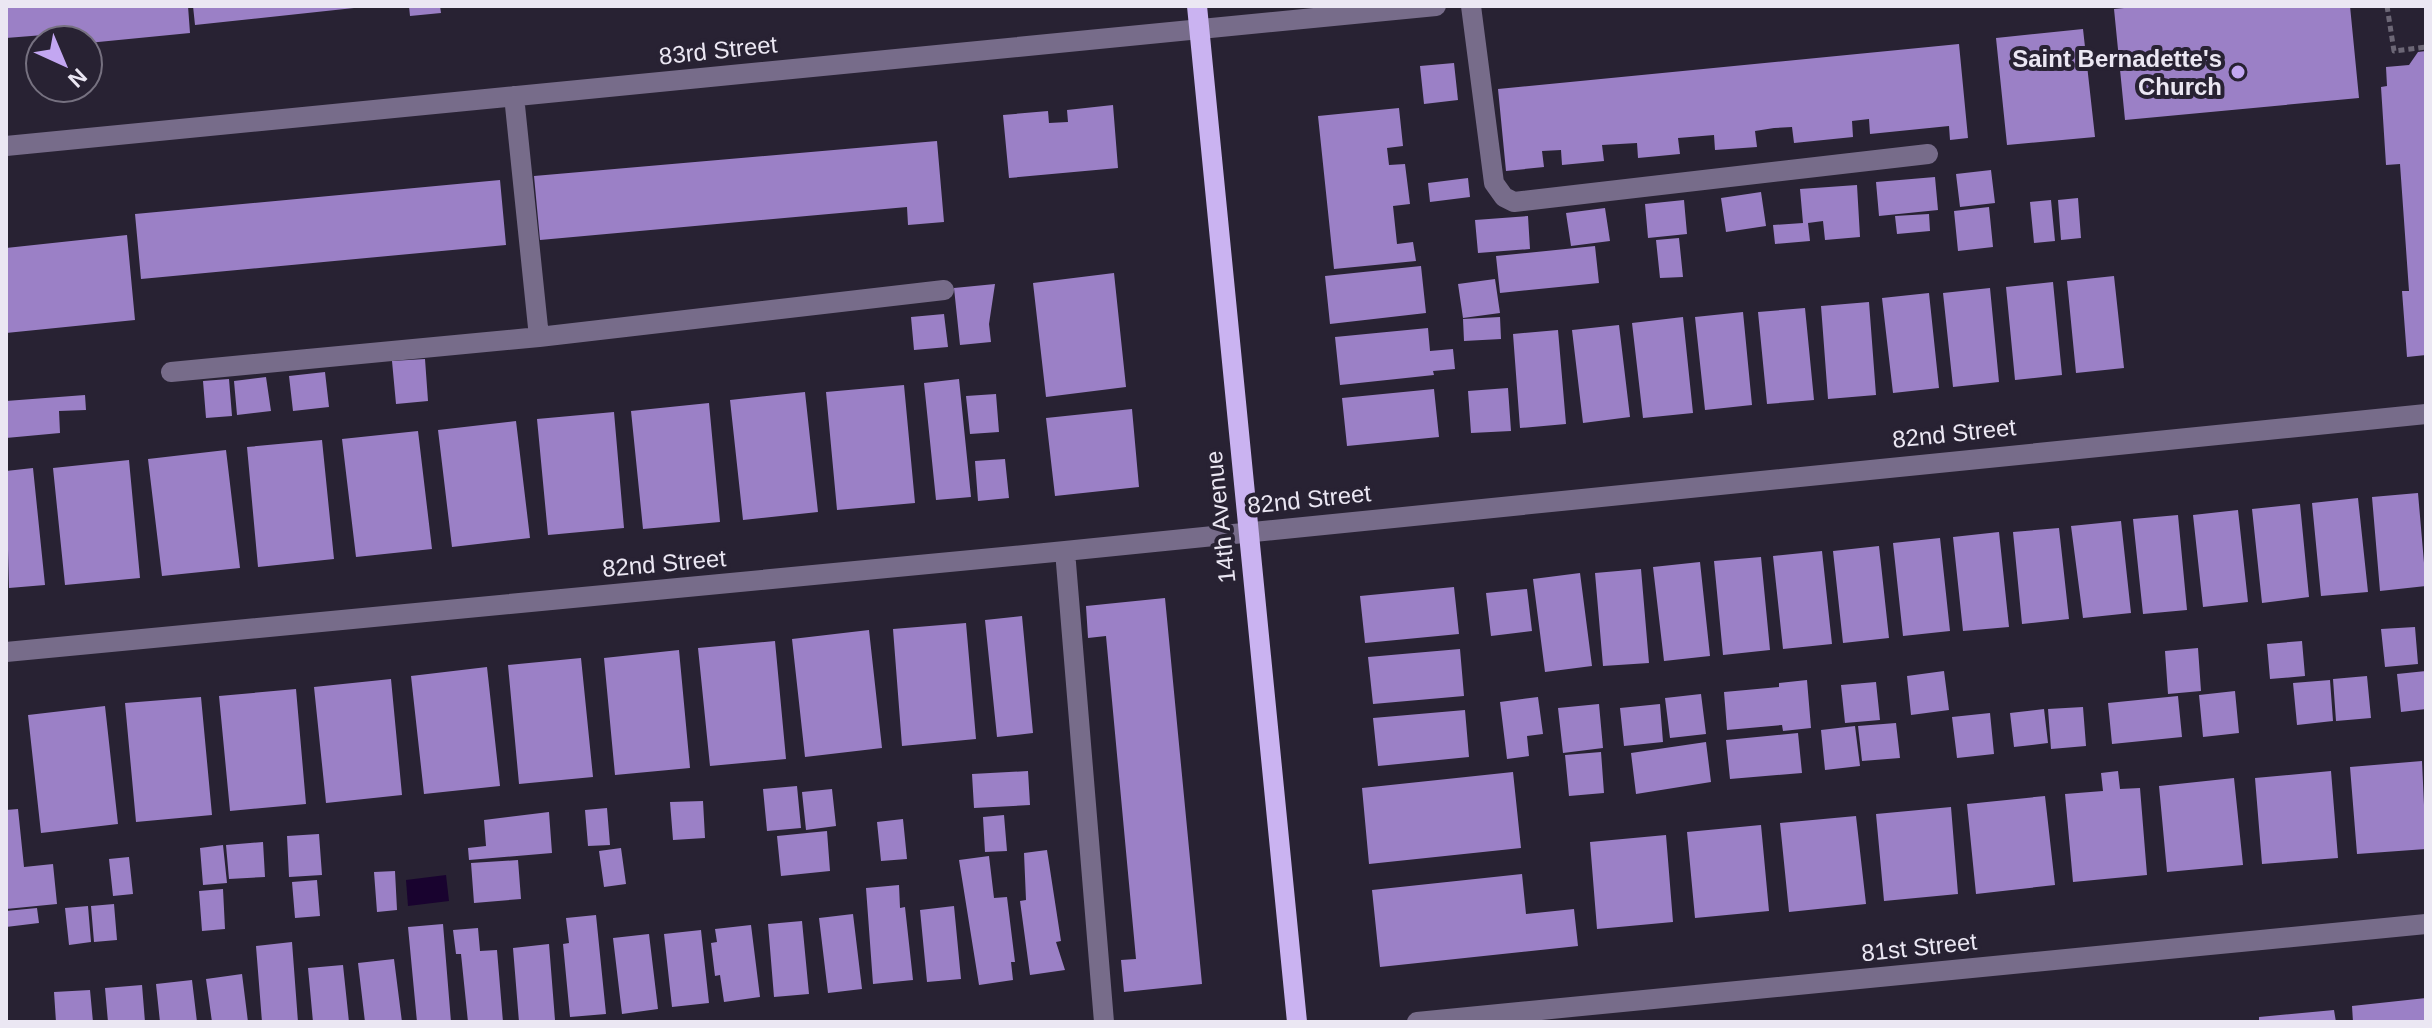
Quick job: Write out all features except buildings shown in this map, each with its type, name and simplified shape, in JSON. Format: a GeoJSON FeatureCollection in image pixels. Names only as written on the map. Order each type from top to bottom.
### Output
{"type":"FeatureCollection","features":[{"type":"Feature","properties":{"kind":"main road","name":"14th Avenue"},"geometry":{"type":"LineString","coordinates":[[1197,6],[1297,1022]]}},
{"type":"Feature","properties":{"kind":"street","name":"83rd Street"},"geometry":{"type":"LineString","coordinates":[[6,146],[1436,6]]}},
{"type":"Feature","properties":{"kind":"street"},"geometry":{"type":"LineString","coordinates":[[1471,6],[1494,183],[1504,197],[1514,202],[1928,154]]}},
{"type":"Feature","properties":{"kind":"street"},"geometry":{"type":"LineString","coordinates":[[514,96],[539,337]]}},
{"type":"Feature","properties":{"kind":"street"},"geometry":{"type":"LineString","coordinates":[[171,372],[539,337],[944,290]]}},
{"type":"Feature","properties":{"kind":"street","name":"82nd Street"},"geometry":{"type":"LineString","coordinates":[[6,652],[1065,551],[2426,414]]}},
{"type":"Feature","properties":{"kind":"street"},"geometry":{"type":"LineString","coordinates":[[1065,551],[1104,1022]]}},
{"type":"Feature","properties":{"kind":"street","name":"81st Street"},"geometry":{"type":"LineString","coordinates":[[1417,1022],[2426,924]]}},
{"type":"Feature","properties":{"kind":"path"},"geometry":{"type":"LineString","coordinates":[[2387,6],[2394,51],[2426,47]]}},
{"type":"Feature","properties":{"kind":"shaded area"},"geometry":{"type":"Polygon","coordinates":[[[446,875],[449,901],[408,906],[406,880],[446,875]]]}},
{"type":"Feature","properties":{"kind":"place","name":"Saint Bernadette's Church"},"geometry":{"type":"Point","coordinates":[2238,72]}}]}
